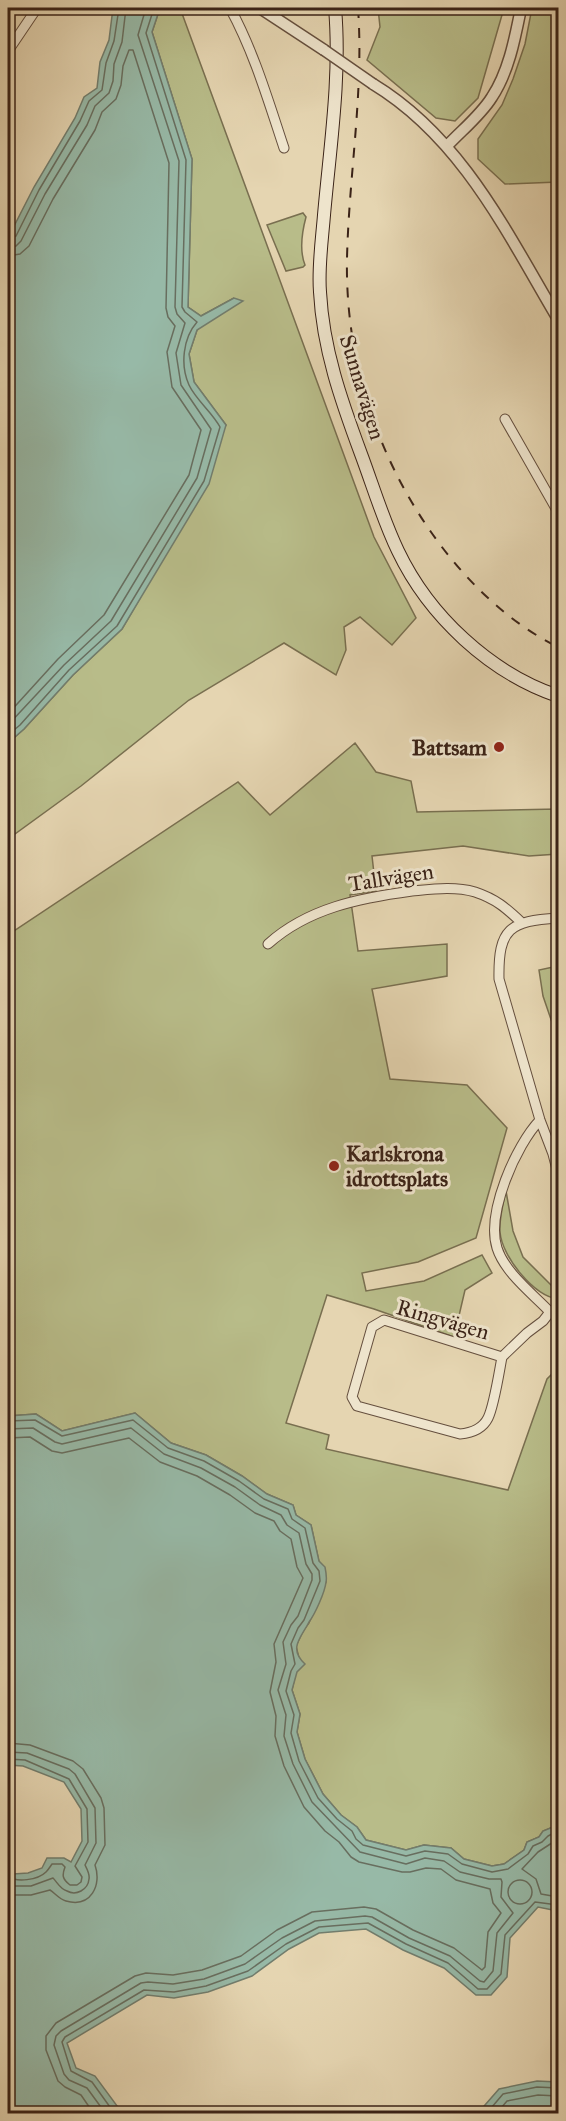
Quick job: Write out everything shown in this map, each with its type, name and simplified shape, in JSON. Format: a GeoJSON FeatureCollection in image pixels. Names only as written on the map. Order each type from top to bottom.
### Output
{"type":"FeatureCollection","features":[{"type":"Feature","properties":{"kind":"main road","name":"Sunnavägen"},"geometry":{"type":"LineString","coordinates":[[335,8],[336,80],[321,251],[320,291],[323,326],[336,386],[398,551],[422,591],[444,619],[487,658],[532,685],[558,696]]}},
{"type":"Feature","properties":{"kind":"street"},"geometry":{"type":"LineString","coordinates":[[8,51],[37,8]]}},
{"type":"Feature","properties":{"kind":"street"},"geometry":{"type":"LineString","coordinates":[[230,8],[260,74],[284,148]]}},
{"type":"Feature","properties":{"kind":"street"},"geometry":{"type":"LineString","coordinates":[[260,8],[419,117],[447,146],[494,210],[558,319]]}},
{"type":"Feature","properties":{"kind":"street"},"geometry":{"type":"LineString","coordinates":[[447,146],[492,98],[503,76],[514,43],[521,8]]}},
{"type":"Feature","properties":{"kind":"street"},"geometry":{"type":"LineString","coordinates":[[505,419],[558,512]]}},
{"type":"Feature","properties":{"kind":"street","name":"Tallvägen"},"geometry":{"type":"LineString","coordinates":[[268,944],[282,932],[329,908],[371,896],[431,889],[452,888],[475,892],[502,903],[520,922]]}},
{"type":"Feature","properties":{"kind":"street"},"geometry":{"type":"LineString","coordinates":[[558,918],[520,922],[508,933],[500,945],[499,979],[540,1120],[554,1154],[558,1173]]}},
{"type":"Feature","properties":{"kind":"street"},"geometry":{"type":"LineString","coordinates":[[540,1120],[532,1127],[508,1173],[499,1200],[495,1228],[497,1249],[516,1276],[554,1312]]}},
{"type":"Feature","properties":{"kind":"street","name":"Ringvägen"},"geometry":{"type":"LineString","coordinates":[[502,1357],[384,1320],[372,1327],[352,1397],[357,1406],[460,1434],[471,1433],[480,1428],[488,1419],[502,1357],[554,1312]]}},
{"type":"Feature","properties":{"kind":"green space"},"geometry":{"type":"Polygon","coordinates":[[[160,8],[180,8],[374,537],[416,618],[392,645],[360,617],[344,627],[346,650],[336,675],[284,643],[189,700],[81,786],[8,839],[8,743],[24,729],[73,675],[122,629],[139,600],[226,425],[194,382],[189,354],[197,330],[234,298],[201,316],[188,307],[192,159],[152,32],[160,8]]]}},
{"type":"Feature","properties":{"kind":"green space"},"geometry":{"type":"Polygon","coordinates":[[[378,8],[504,8],[478,98],[455,121],[436,118],[367,60],[380,27],[378,8]]]}},
{"type":"Feature","properties":{"kind":"green space"},"geometry":{"type":"Polygon","coordinates":[[[532,8],[558,8],[558,182],[505,184],[478,159],[478,139],[502,105],[513,79],[525,44],[532,8]]]}},
{"type":"Feature","properties":{"kind":"green space"},"geometry":{"type":"Polygon","coordinates":[[[303,213],[306,217],[302,241],[305,265],[286,271],[267,225],[303,213]]]}},
{"type":"Feature","properties":{"kind":"green space"},"geometry":{"type":"Polygon","coordinates":[[[355,743],[376,772],[411,781],[417,812],[558,809],[558,854],[529,856],[463,846],[372,856],[376,891],[350,895],[358,951],[447,944],[447,976],[372,989],[390,1079],[467,1085],[507,1128],[476,1238],[418,1262],[362,1273],[366,1291],[424,1281],[482,1255],[492,1273],[465,1290],[454,1337],[327,1295],[286,1423],[329,1435],[326,1449],[508,1490],[547,1379],[558,1368],[558,1825],[543,1831],[539,1837],[527,1842],[524,1850],[504,1864],[492,1866],[464,1859],[451,1848],[424,1845],[406,1850],[366,1840],[357,1827],[341,1815],[323,1794],[305,1759],[297,1732],[300,1714],[292,1690],[299,1658],[296,1646],[309,1623],[326,1582],[311,1525],[296,1515],[293,1505],[267,1494],[206,1455],[171,1443],[135,1413],[62,1431],[36,1414],[8,1416],[8,935],[238,782],[270,815],[355,743]]]}},
{"type":"Feature","properties":{"kind":"green space"},"geometry":{"type":"Polygon","coordinates":[[[558,966],[558,1040],[543,996],[539,970],[558,966]]]}},
{"type":"Feature","properties":{"kind":"green space"},"geometry":{"type":"Polygon","coordinates":[[[506,1191],[513,1231],[523,1257],[558,1292],[558,1299],[539,1291],[530,1283],[507,1253],[500,1232],[506,1191]]]}},
{"type":"Feature","properties":{"kind":"water"},"geometry":{"type":"Polygon","coordinates":[[[113,8],[160,8],[152,32],[192,159],[188,307],[201,316],[234,298],[243,301],[197,330],[189,354],[194,382],[226,425],[209,484],[122,629],[73,675],[24,729],[8,743],[8,238],[34,187],[75,118],[84,97],[97,88],[100,62],[109,40],[113,8]]]}},
{"type":"Feature","properties":{"kind":"water"},"geometry":{"type":"Polygon","coordinates":[[[135,1413],[171,1443],[206,1455],[267,1494],[293,1505],[296,1515],[311,1525],[319,1561],[325,1567],[326,1580],[319,1603],[298,1643],[297,1653],[305,1664],[297,1672],[292,1690],[300,1714],[297,1732],[305,1759],[323,1794],[341,1815],[357,1827],[366,1840],[406,1850],[424,1845],[451,1848],[464,1859],[492,1866],[504,1864],[524,1850],[527,1842],[539,1837],[543,1831],[558,1825],[558,1911],[538,1907],[510,1938],[507,1977],[491,1995],[476,1995],[444,1968],[403,1950],[366,1929],[319,1933],[289,1949],[252,1976],[208,1992],[174,1998],[147,1995],[67,2043],[76,2068],[95,2076],[120,2110],[125,2113],[8,2113],[8,1865],[13,1874],[28,1873],[42,1868],[47,1858],[64,1858],[71,1862],[82,1841],[81,1809],[64,1782],[23,1766],[8,1765],[8,1416],[36,1414],[62,1431],[135,1413]]]}},
{"type":"Feature","properties":{"kind":"water"},"geometry":{"type":"Polygon","coordinates":[[[537,2081],[558,2082],[558,2113],[478,2113],[499,2089],[537,2081]]]}},
{"type":"Feature","properties":{"kind":"railway"},"geometry":{"type":"LineString","coordinates":[[358,8],[358,101],[347,258],[351,331],[367,402],[379,436],[411,501],[457,566],[504,612],[539,637],[558,647]]}},
{"type":"Feature","properties":{"kind":"place","name":"Battsam"},"geometry":{"type":"Point","coordinates":[499,747]}},
{"type":"Feature","properties":{"kind":"place","name":"Karlskrona idrottsplats"},"geometry":{"type":"Point","coordinates":[334,1166]}}]}
